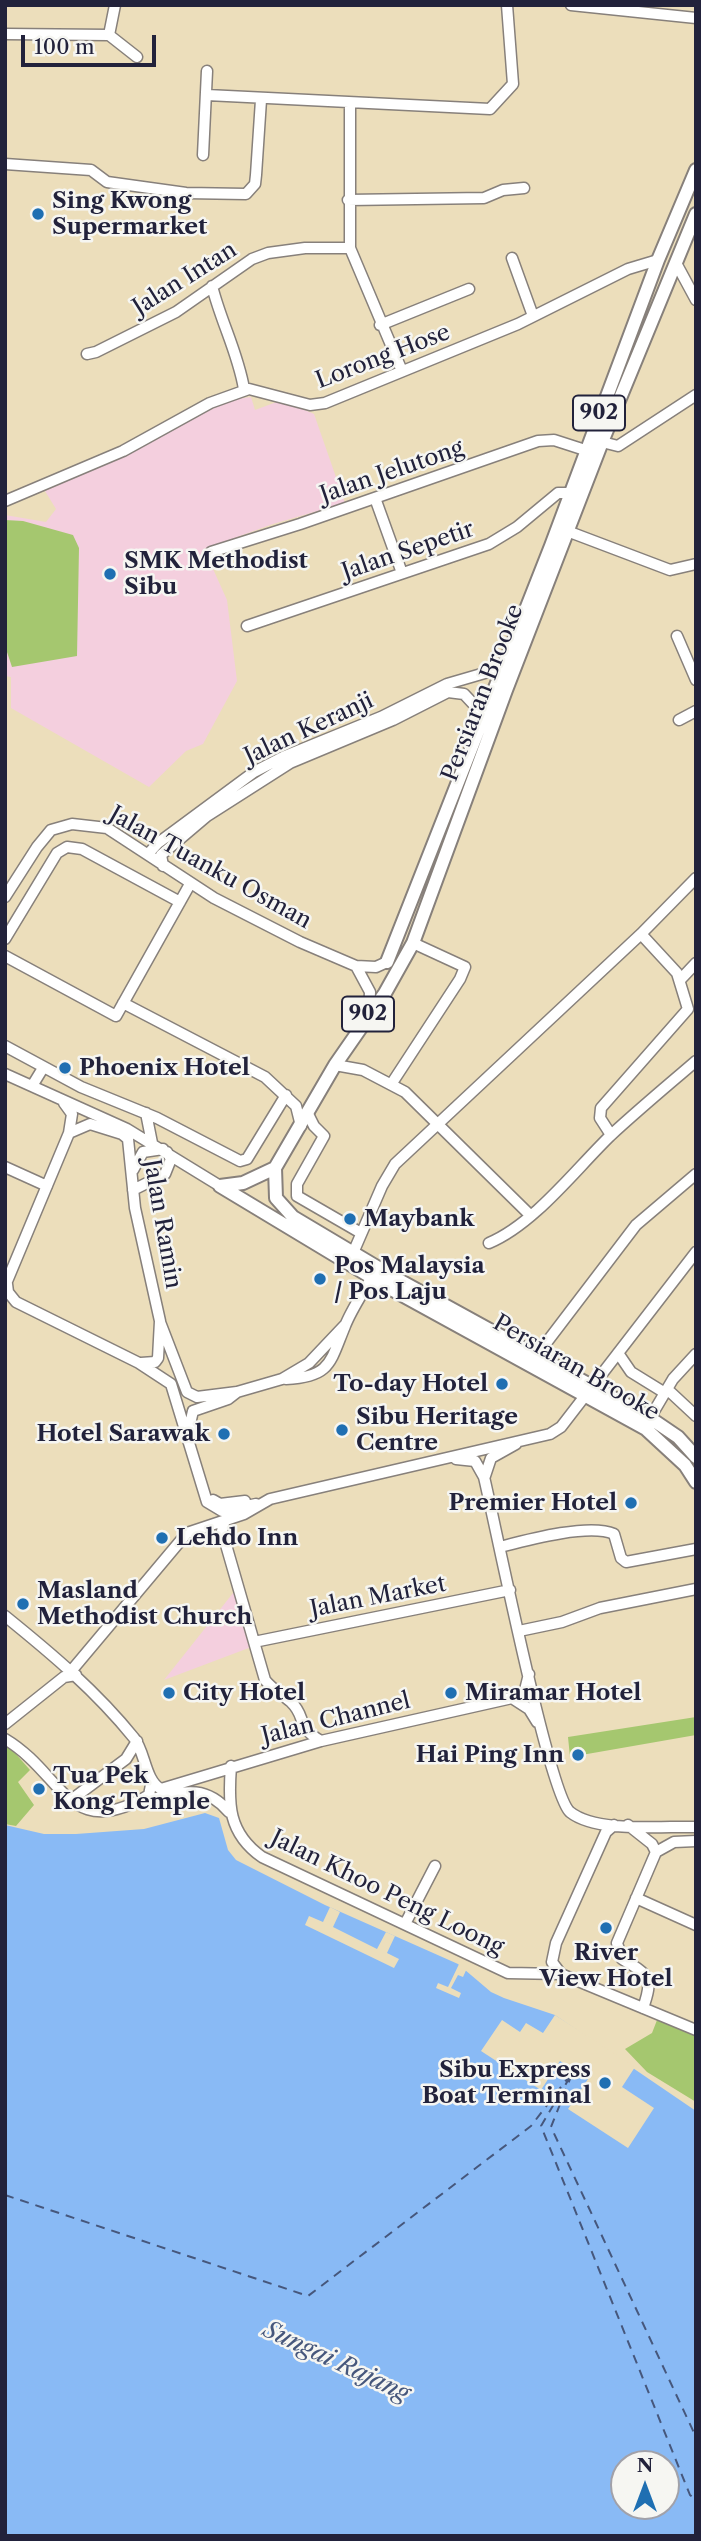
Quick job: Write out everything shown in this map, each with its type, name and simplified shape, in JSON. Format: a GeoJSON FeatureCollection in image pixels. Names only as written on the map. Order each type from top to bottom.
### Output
{"type":"FeatureCollection","features":[{"type":"Feature","properties":{"kind":"main road","name":"Persiaran Brooke"},"geometry":{"type":"LineString","coordinates":[[696,170],[658,260],[502,668],[492,710],[412,943],[385,993],[335,1065],[275,1168],[275,1194],[283,1208],[353,1253],[375,1272],[595,1384],[678,1437],[696,1457]]}},
{"type":"Feature","properties":{"kind":"main road","name":"Persiaran Brooke"},"geometry":{"type":"LineString","coordinates":[[387,962],[696,214]]}},
{"type":"Feature","properties":{"kind":"main road"},"geometry":{"type":"LineString","coordinates":[[220,1186],[243,1183],[275,1168]]}},
{"type":"Feature","properties":{"kind":"main road","name":"Persiaran Brooke"},"geometry":{"type":"LineString","coordinates":[[220,1186],[375,1272],[595,1384],[685,1465],[696,1482]]}},
{"type":"Feature","properties":{"kind":"street"},"geometry":{"type":"LineString","coordinates":[[109,35],[115,5]]}},
{"type":"Feature","properties":{"kind":"street"},"geometry":{"type":"LineString","coordinates":[[207,95],[261,100],[491,109],[513,84],[507,5]]}},
{"type":"Feature","properties":{"kind":"street"},"geometry":{"type":"LineString","coordinates":[[571,5],[696,18]]}},
{"type":"Feature","properties":{"kind":"street"},"geometry":{"type":"LineString","coordinates":[[5,34],[109,35],[137,57]]}},
{"type":"Feature","properties":{"kind":"street"},"geometry":{"type":"LineString","coordinates":[[203,155],[207,71]]}},
{"type":"Feature","properties":{"kind":"street"},"geometry":{"type":"LineString","coordinates":[[5,164],[91,170],[107,183],[186,193],[246,194],[255,184],[261,100]]}},
{"type":"Feature","properties":{"kind":"street"},"geometry":{"type":"LineString","coordinates":[[350,104],[350,248],[380,325],[402,371]]}},
{"type":"Feature","properties":{"kind":"street"},"geometry":{"type":"LineString","coordinates":[[348,200],[484,198],[503,190],[524,188]]}},
{"type":"Feature","properties":{"kind":"street","name":"Jalan Intan"},"geometry":{"type":"LineString","coordinates":[[87,354],[176,312],[252,259],[268,253],[305,248],[350,248]]}},
{"type":"Feature","properties":{"kind":"street"},"geometry":{"type":"LineString","coordinates":[[512,258],[533,316]]}},
{"type":"Feature","properties":{"kind":"street","name":"Lorong Hose"},"geometry":{"type":"LineString","coordinates":[[244,389],[317,405],[533,316],[628,269],[658,260]]}},
{"type":"Feature","properties":{"kind":"street"},"geometry":{"type":"LineString","coordinates":[[676,263],[696,300]]}},
{"type":"Feature","properties":{"kind":"street"},"geometry":{"type":"LineString","coordinates":[[5,501],[123,451],[210,403],[244,389],[237,352],[221,320],[212,286]]}},
{"type":"Feature","properties":{"kind":"street"},"geometry":{"type":"LineString","coordinates":[[380,325],[469,289]]}},
{"type":"Feature","properties":{"kind":"street"},"geometry":{"type":"LineString","coordinates":[[602,442],[618,446],[696,396]]}},
{"type":"Feature","properties":{"kind":"street","name":"Jalan Jelutong"},"geometry":{"type":"LineString","coordinates":[[211,552],[538,441],[554,440],[585,450]]}},
{"type":"Feature","properties":{"kind":"street","name":"Jalan Sepetir"},"geometry":{"type":"LineString","coordinates":[[247,626],[489,544],[517,527],[556,494],[570,493]]}},
{"type":"Feature","properties":{"kind":"street"},"geometry":{"type":"LineString","coordinates":[[375,498],[402,573]]}},
{"type":"Feature","properties":{"kind":"street"},"geometry":{"type":"LineString","coordinates":[[567,531],[670,570],[696,564]]}},
{"type":"Feature","properties":{"kind":"street"},"geometry":{"type":"LineString","coordinates":[[677,636],[696,680]]}},
{"type":"Feature","properties":{"kind":"street","name":"Jalan Keranji"},"geometry":{"type":"LineString","coordinates":[[148,853],[230,790],[283,757],[381,717],[465,678],[502,668]]}},
{"type":"Feature","properties":{"kind":"street"},"geometry":{"type":"LineString","coordinates":[[465,678],[464,694],[479,710],[492,710]]}},
{"type":"Feature","properties":{"kind":"street","name":"Jalan Keranji"},"geometry":{"type":"LineString","coordinates":[[163,866],[161,855],[164,850],[207,816],[281,767],[393,720],[448,692],[464,694]]}},
{"type":"Feature","properties":{"kind":"street"},"geometry":{"type":"LineString","coordinates":[[679,720],[696,711]]}},
{"type":"Feature","properties":{"kind":"street"},"geometry":{"type":"LineString","coordinates":[[230,790],[236,793],[257,782]]}},
{"type":"Feature","properties":{"kind":"street","name":"Jalan Tuanku Osman"},"geometry":{"type":"LineString","coordinates":[[5,897],[43,838],[59,827],[89,824],[107,828],[148,853],[190,884],[300,942],[356,966]]}},
{"type":"Feature","properties":{"kind":"street"},"geometry":{"type":"LineString","coordinates":[[5,939],[57,853],[67,846],[82,849],[180,902]]}},
{"type":"Feature","properties":{"kind":"street"},"geometry":{"type":"LineString","coordinates":[[353,1253],[395,1164],[694,883]]}},
{"type":"Feature","properties":{"kind":"street"},"geometry":{"type":"LineString","coordinates":[[5,956],[116,1016],[190,884]]}},
{"type":"Feature","properties":{"kind":"street"},"geometry":{"type":"LineString","coordinates":[[611,1135],[600,1118],[601,1108],[688,1011],[680,980],[673,966],[641,934]]}},
{"type":"Feature","properties":{"kind":"street"},"geometry":{"type":"LineString","coordinates":[[392,1083],[460,979],[465,967],[412,943]]}},
{"type":"Feature","properties":{"kind":"street"},"geometry":{"type":"LineString","coordinates":[[356,966],[376,967],[387,962]]}},
{"type":"Feature","properties":{"kind":"street"},"geometry":{"type":"LineString","coordinates":[[680,980],[696,962]]}},
{"type":"Feature","properties":{"kind":"street"},"geometry":{"type":"LineString","coordinates":[[356,966],[370,992],[369,1013]]}},
{"type":"Feature","properties":{"kind":"street"},"geometry":{"type":"LineString","coordinates":[[123,1003],[258,1072],[286,1094],[296,1106],[301,1126]]}},
{"type":"Feature","properties":{"kind":"street"},"geometry":{"type":"LineString","coordinates":[[5,1046],[43,1068],[146,1113],[240,1161],[247,1159],[286,1094]]}},
{"type":"Feature","properties":{"kind":"street"},"geometry":{"type":"LineString","coordinates":[[489,1243],[503,1237],[530,1215],[611,1135],[696,1061]]}},
{"type":"Feature","properties":{"kind":"street"},"geometry":{"type":"LineString","coordinates":[[335,1065],[363,1070],[392,1083],[530,1215]]}},
{"type":"Feature","properties":{"kind":"street"},"geometry":{"type":"LineString","coordinates":[[32,1086],[43,1068]]}},
{"type":"Feature","properties":{"kind":"street"},"geometry":{"type":"LineString","coordinates":[[5,1074],[152,1143],[220,1186]]}},
{"type":"Feature","properties":{"kind":"street"},"geometry":{"type":"LineString","coordinates":[[55,1097],[71,1111],[69,1132],[6,1285],[11,1303],[163,1377],[174,1390],[206,1502],[222,1511],[550,1434],[561,1427],[696,1252]]}},
{"type":"Feature","properties":{"kind":"street"},"geometry":{"type":"LineString","coordinates":[[146,1113],[152,1143]]}},
{"type":"Feature","properties":{"kind":"street"},"geometry":{"type":"LineString","coordinates":[[308,1114],[314,1126],[324,1136],[297,1184],[298,1196],[361,1234]]}},
{"type":"Feature","properties":{"kind":"street","name":"Jalan Ramin"},"geometry":{"type":"LineString","coordinates":[[69,1132],[90,1124],[122,1134],[129,1144],[133,1190],[160,1321],[158,1358],[147,1364],[139,1363]]}},
{"type":"Feature","properties":{"kind":"street"},"geometry":{"type":"LineString","coordinates":[[132,1172],[143,1153],[165,1151]]}},
{"type":"Feature","properties":{"kind":"street"},"geometry":{"type":"LineString","coordinates":[[133,1190],[165,1174],[171,1159],[165,1151]]}},
{"type":"Feature","properties":{"kind":"street"},"geometry":{"type":"LineString","coordinates":[[5,1167],[47,1185]]}},
{"type":"Feature","properties":{"kind":"street"},"geometry":{"type":"LineString","coordinates":[[537,1355],[636,1225],[696,1174]]}},
{"type":"Feature","properties":{"kind":"street"},"geometry":{"type":"LineString","coordinates":[[160,1321],[191,1397],[237,1392],[282,1379],[314,1376],[324,1369],[335,1353],[345,1325],[375,1272]]}},
{"type":"Feature","properties":{"kind":"street"},"geometry":{"type":"LineString","coordinates":[[618,1353],[626,1368],[666,1391],[696,1416]]}},
{"type":"Feature","properties":{"kind":"street"},"geometry":{"type":"LineString","coordinates":[[650,1418],[666,1391],[696,1354]]}},
{"type":"Feature","properties":{"kind":"street"},"geometry":{"type":"LineString","coordinates":[[595,1384],[626,1368]]}},
{"type":"Feature","properties":{"kind":"street"},"geometry":{"type":"LineString","coordinates":[[237,1392],[228,1399],[201,1406],[191,1416],[210,1497],[220,1504],[266,1501]]}},
{"type":"Feature","properties":{"kind":"street"},"geometry":{"type":"LineString","coordinates":[[484,1477],[491,1458],[520,1441]]}},
{"type":"Feature","properties":{"kind":"street"},"geometry":{"type":"LineString","coordinates":[[443,1458],[475,1461],[484,1477],[543,1732],[558,1790],[569,1810],[580,1818],[614,1825],[696,1827]]}},
{"type":"Feature","properties":{"kind":"street"},"geometry":{"type":"LineString","coordinates":[[5,1724],[60,1679],[74,1673],[187,1533],[212,1524],[223,1525],[266,1501]]}},
{"type":"Feature","properties":{"kind":"street"},"geometry":{"type":"LineString","coordinates":[[223,1525],[265,1680],[293,1704],[304,1730],[321,1741]]}},
{"type":"Feature","properties":{"kind":"street"},"geometry":{"type":"LineString","coordinates":[[500,1547],[559,1535],[605,1531],[614,1534],[621,1558],[626,1562],[696,1549]]}},
{"type":"Feature","properties":{"kind":"street"},"geometry":{"type":"LineString","coordinates":[[519,1631],[562,1622],[600,1608],[696,1588]]}},
{"type":"Feature","properties":{"kind":"street","name":"Jalan Market"},"geometry":{"type":"LineString","coordinates":[[254,1642],[510,1590]]}},
{"type":"Feature","properties":{"kind":"street"},"geometry":{"type":"LineString","coordinates":[[5,1616],[74,1673],[137,1741],[151,1778],[149,1795],[138,1802]]}},
{"type":"Feature","properties":{"kind":"street"},"geometry":{"type":"LineString","coordinates":[[5,1629],[22,1630]]}},
{"type":"Feature","properties":{"kind":"street"},"geometry":{"type":"LineString","coordinates":[[57,1658],[61,1668],[60,1679]]}},
{"type":"Feature","properties":{"kind":"street"},"geometry":{"type":"LineString","coordinates":[[529,1674],[525,1690],[512,1698],[529,1709],[543,1732]]}},
{"type":"Feature","properties":{"kind":"street","name":"Jalan Channel"},"geometry":{"type":"LineString","coordinates":[[151,1778],[157,1787],[172,1787],[231,1766],[321,1741],[512,1698]]}},
{"type":"Feature","properties":{"kind":"street"},"geometry":{"type":"LineString","coordinates":[[5,1739],[31,1759],[71,1800],[96,1814],[179,1791],[214,1798],[229,1812]]}},
{"type":"Feature","properties":{"kind":"street"},"geometry":{"type":"LineString","coordinates":[[71,1800],[126,1759],[137,1741]]}},
{"type":"Feature","properties":{"kind":"street"},"geometry":{"type":"LineString","coordinates":[[229,1812],[231,1766]]}},
{"type":"Feature","properties":{"kind":"street","name":"Jalan Khoo Peng Loong"},"geometry":{"type":"LineString","coordinates":[[229,1812],[240,1837],[262,1857],[508,1973],[561,1974]]}},
{"type":"Feature","properties":{"kind":"street"},"geometry":{"type":"LineString","coordinates":[[614,1825],[606,1832],[556,1943],[552,1962],[561,1974],[696,2029]]}},
{"type":"Feature","properties":{"kind":"street"},"geometry":{"type":"LineString","coordinates":[[628,1825],[652,1844],[656,1852]]}},
{"type":"Feature","properties":{"kind":"street"},"geometry":{"type":"LineString","coordinates":[[643,2008],[650,1986],[648,1979],[640,1968],[622,1959],[617,1943],[656,1852],[674,1842],[696,1842]]}},
{"type":"Feature","properties":{"kind":"street"},"geometry":{"type":"LineString","coordinates":[[405,1924],[435,1866]]}},
{"type":"Feature","properties":{"kind":"street"},"geometry":{"type":"LineString","coordinates":[[636,1898],[696,1925]]}},
{"type":"Feature","properties":{"kind":"shaded area","name":"SMK Methodist Sibu"},"geometry":{"type":"Polygon","coordinates":[[[251,397],[255,410],[282,400],[314,414],[345,503],[273,524],[204,549],[227,600],[237,681],[203,744],[186,751],[149,787],[11,708],[11,677],[5,676],[5,515],[46,522],[56,509],[45,491],[127,454],[229,400],[251,397]]]}},
{"type":"Feature","properties":{"kind":"shaded area"},"geometry":{"type":"Polygon","coordinates":[[[237,1588],[254,1646],[164,1680],[237,1588]]]}},
{"type":"Feature","properties":{"kind":"green space"},"geometry":{"type":"Polygon","coordinates":[[[5,520],[23,521],[73,535],[79,548],[77,656],[12,667],[5,646],[5,520]]]}},
{"type":"Feature","properties":{"kind":"green space"},"geometry":{"type":"Polygon","coordinates":[[[696,1717],[696,1735],[570,1757],[568,1737],[696,1717]]]}},
{"type":"Feature","properties":{"kind":"green space"},"geometry":{"type":"Polygon","coordinates":[[[8,1745],[30,1770],[18,1782],[34,1805],[16,1826],[5,1824],[5,1748],[8,1745]]]}},
{"type":"Feature","properties":{"kind":"green space"},"geometry":{"type":"Polygon","coordinates":[[[659,2015],[696,2033],[696,2102],[647,2072],[625,2049],[652,2033],[659,2015]]]}},
{"type":"Feature","properties":{"kind":"water","name":"Sungai Rajang"},"geometry":{"type":"Polygon","coordinates":[[[205,1813],[219,1818],[228,1850],[236,1860],[325,1905],[458,1964],[491,1992],[555,2015],[696,2111],[696,2536],[5,2536],[5,1825],[44,1834],[144,1829],[205,1813]]]}},
{"type":"Feature","properties":{"kind":"pier"},"geometry":{"type":"Polygon","coordinates":[[[330,1907],[340,1912],[333,1927],[377,1949],[386,1932],[395,1936],[387,1953],[399,1959],[394,1968],[305,1925],[309,1916],[323,1922],[330,1907]]]}},
{"type":"Feature","properties":{"kind":"pier"},"geometry":{"type":"Polygon","coordinates":[[[460,1962],[468,1966],[463,1977],[458,1975],[451,1988],[461,1993],[459,1998],[436,1988],[438,1983],[448,1987],[460,1962]]]}},
{"type":"Feature","properties":{"kind":"pier","name":"Sibu Express Boat Terminal"},"geometry":{"type":"Polygon","coordinates":[[[555,2015],[635,2067],[622,2087],[654,2108],[628,2148],[568,2109],[588,2079],[560,2061],[541,2090],[481,2051],[502,2020],[520,2032],[526,2023],[543,2033],[555,2015]]]}},
{"type":"Feature","properties":{"kind":"ferry route"},"geometry":{"type":"LineString","coordinates":[[5,2195],[308,2296],[531,2126],[574,2070]]}},
{"type":"Feature","properties":{"kind":"ferry route"},"geometry":{"type":"LineString","coordinates":[[572,2074],[551,2127],[696,2437]]}},
{"type":"Feature","properties":{"kind":"ferry route"},"geometry":{"type":"LineString","coordinates":[[570,2077],[541,2126],[690,2495],[696,2500]]}},
{"type":"Feature","properties":{"kind":"place","name":"Sing Kwong Supermarket"},"geometry":{"type":"Point","coordinates":[38,214]}},
{"type":"Feature","properties":{"kind":"place","name":"SMK Methodist Sibu"},"geometry":{"type":"Point","coordinates":[110,574]}},
{"type":"Feature","properties":{"kind":"place","name":"Phoenix Hotel"},"geometry":{"type":"Point","coordinates":[65,1068]}},
{"type":"Feature","properties":{"kind":"place","name":"Maybank"},"geometry":{"type":"Point","coordinates":[350,1219]}},
{"type":"Feature","properties":{"kind":"place","name":"Pos Malaysia / Pos Laju"},"geometry":{"type":"Point","coordinates":[320,1279]}},
{"type":"Feature","properties":{"kind":"place","name":"To-day Hotel"},"geometry":{"type":"Point","coordinates":[502,1384]}},
{"type":"Feature","properties":{"kind":"place","name":"Sibu Heritage Centre"},"geometry":{"type":"Point","coordinates":[342,1430]}},
{"type":"Feature","properties":{"kind":"place","name":"Hotel Sarawak"},"geometry":{"type":"Point","coordinates":[224,1434]}},
{"type":"Feature","properties":{"kind":"place","name":"Premier Hotel"},"geometry":{"type":"Point","coordinates":[631,1503]}},
{"type":"Feature","properties":{"kind":"place","name":"Lehdo Inn"},"geometry":{"type":"Point","coordinates":[162,1538]}},
{"type":"Feature","properties":{"kind":"place","name":"Masland Methodist Church"},"geometry":{"type":"Point","coordinates":[23,1604]}},
{"type":"Feature","properties":{"kind":"place","name":"City Hotel"},"geometry":{"type":"Point","coordinates":[169,1693]}},
{"type":"Feature","properties":{"kind":"place","name":"Miramar Hotel"},"geometry":{"type":"Point","coordinates":[451,1693]}},
{"type":"Feature","properties":{"kind":"place","name":"Hai Ping Inn"},"geometry":{"type":"Point","coordinates":[578,1755]}},
{"type":"Feature","properties":{"kind":"place","name":"Tua Pek Kong Temple"},"geometry":{"type":"Point","coordinates":[39,1789]}},
{"type":"Feature","properties":{"kind":"place","name":"River View Hotel"},"geometry":{"type":"Point","coordinates":[606,1928]}},
{"type":"Feature","properties":{"kind":"place","name":"Sibu Express Boat Terminal"},"geometry":{"type":"Point","coordinates":[605,2083]}}]}
